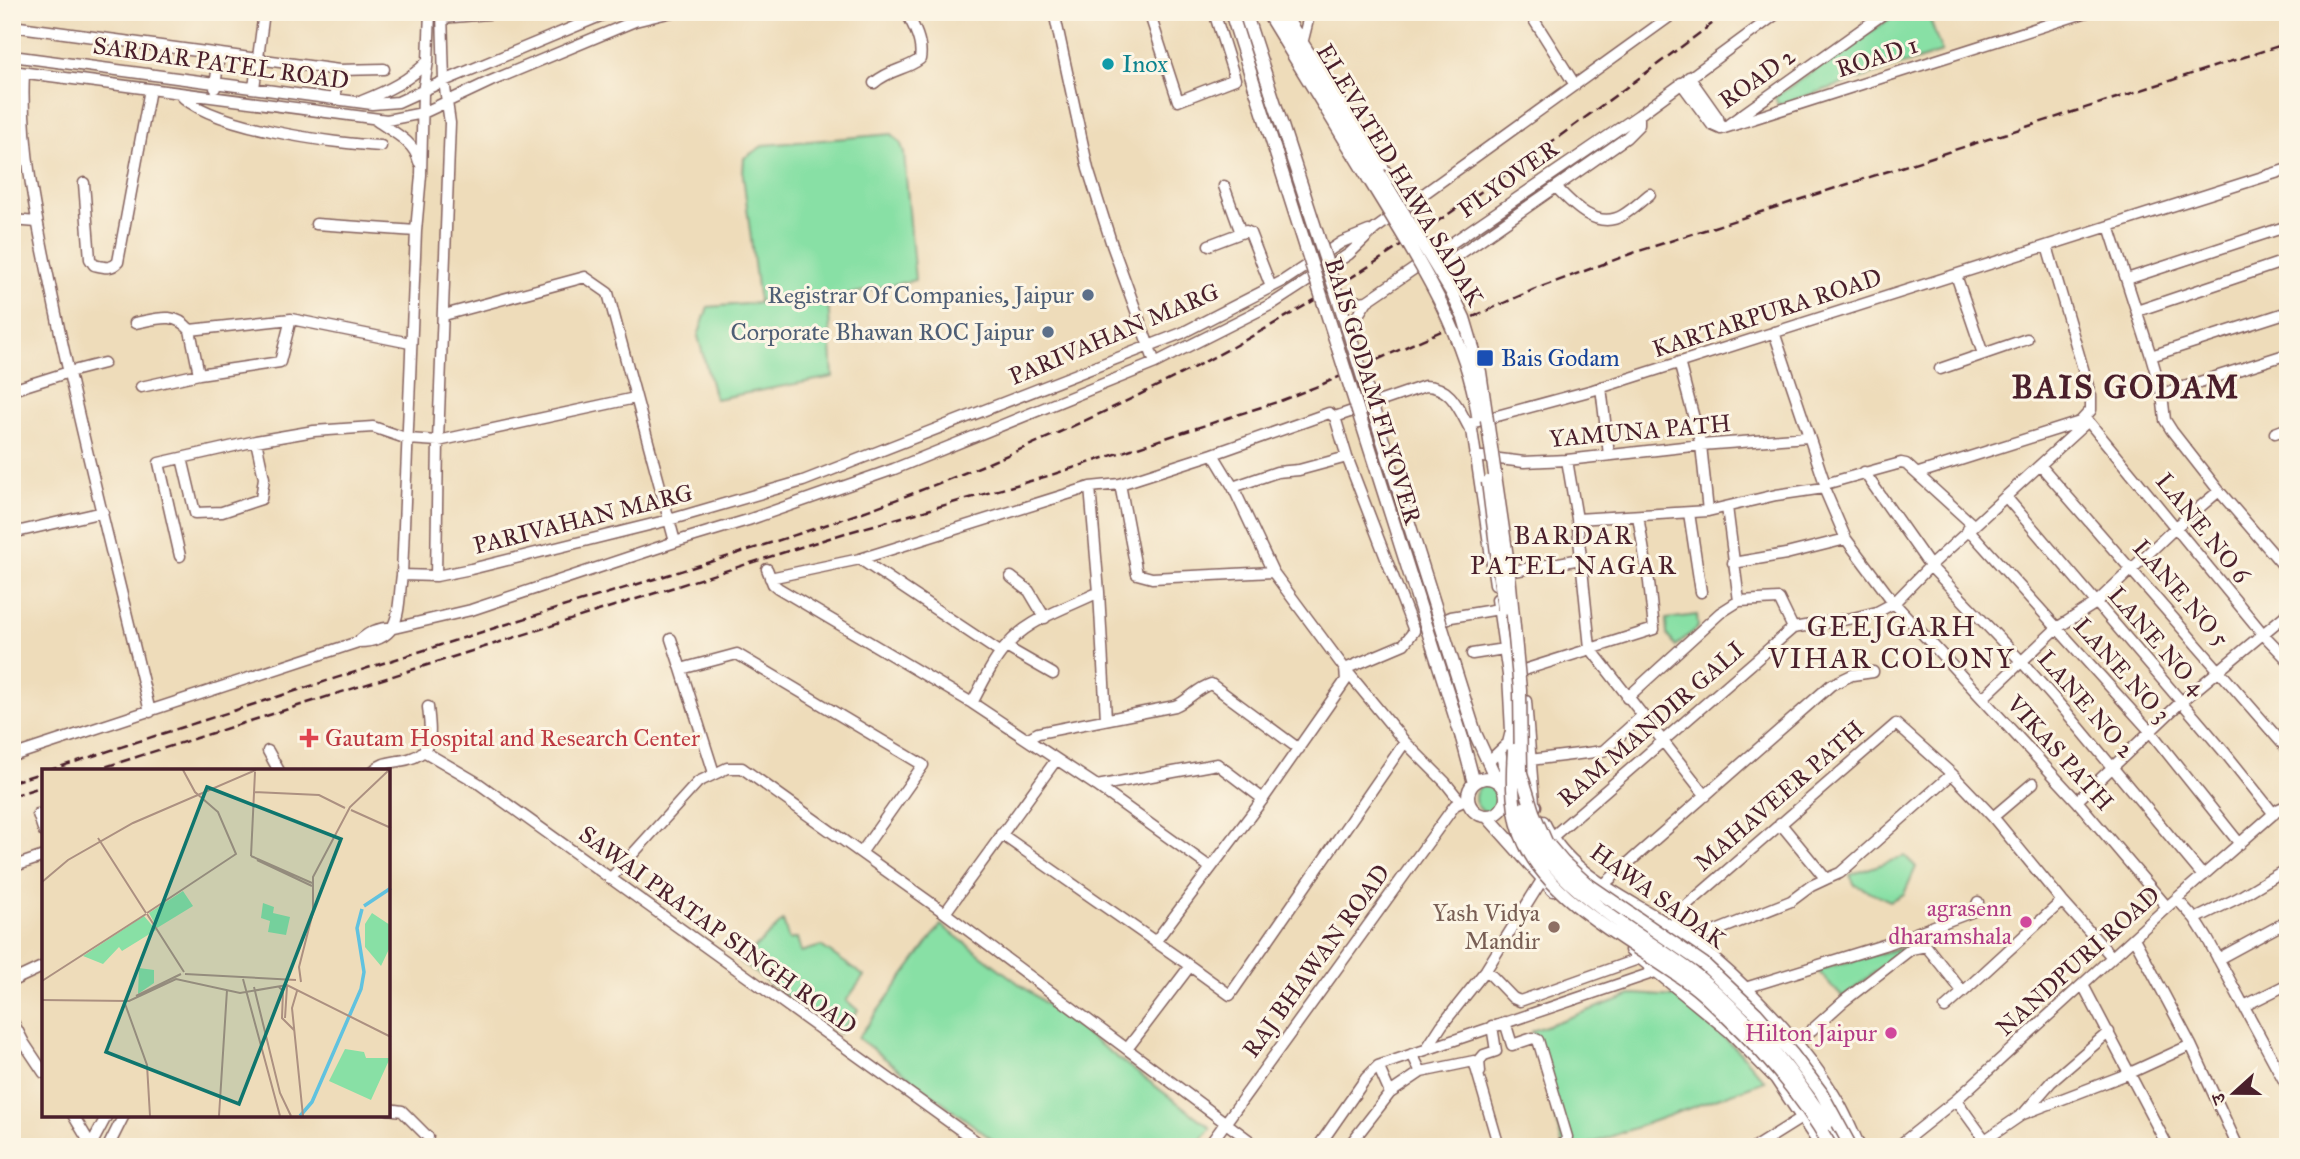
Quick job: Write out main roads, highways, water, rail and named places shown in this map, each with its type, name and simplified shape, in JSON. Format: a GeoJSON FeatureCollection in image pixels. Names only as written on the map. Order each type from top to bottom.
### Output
{"type":"FeatureCollection","features":[{"type":"Feature","properties":{"kind":"main road","name":"BAIS GODAM FLYOVER"},"geometry":{"type":"LineString","coordinates":[[1231,12],[1474,783]]}},
{"type":"Feature","properties":{"kind":"main road","name":"BAIS GODAM FLYOVER"},"geometry":{"type":"LineString","coordinates":[[1245,12],[1475,733],[1503,786]]}},
{"type":"Feature","properties":{"kind":"main road","name":"ELEVATED HAWA SADAK"},"geometry":{"type":"LineString","coordinates":[[1267,12],[1401,232],[1448,316],[1468,373],[1482,439],[1513,678],[1515,733],[1512,775],[1517,818],[1524,843],[1543,874],[1591,916],[1694,987],[1755,1043],[1780,1072],[1831,1147]]}},
{"type":"Feature","properties":{"kind":"main road","name":"ELEVATED HAWA SADAK"},"geometry":{"type":"LineString","coordinates":[[1279,12],[1303,57],[1451,291],[1464,318],[1480,372],[1508,565],[1520,690],[1521,773],[1546,842],[1586,883],[1704,964],[1756,1013],[1821,1092],[1851,1147]]}},
{"type":"Feature","properties":{"kind":"main road"},"geometry":{"type":"LineString","coordinates":[[1521,773],[1525,819],[1538,848],[1553,868],[1572,886],[1695,974],[1738,1013],[1794,1075],[1828,1124],[1840,1147]]}},
{"type":"Feature","properties":{"kind":"main road"},"geometry":{"type":"LineString","coordinates":[[1487,816],[1499,813],[1506,796],[1503,786],[1485,778],[1474,783],[1464,800],[1477,813],[1487,816],[1542,880],[1730,1031],[1776,1078],[1822,1147]]}},
{"type":"Feature","properties":{"kind":"main road","name":"HAWA SADAK"},"geometry":{"type":"LineString","coordinates":[[1503,786],[1534,804],[1551,838],[1561,851],[1602,886],[1691,941],[1745,988],[1795,1045],[1839,1105],[1858,1147]]}},
{"type":"Feature","properties":{"kind":"main road"},"geometry":{"type":"LineString","coordinates":[[1611,935],[1633,905]]}},
{"type":"Feature","properties":{"kind":"railway"},"geometry":{"type":"LineString","coordinates":[[53,769],[840,520],[927,488],[1057,433],[1183,373],[1326,293],[1395,250],[1530,157],[1728,12]]}},
{"type":"Feature","properties":{"kind":"railway"},"geometry":{"type":"LineString","coordinates":[[98,769],[842,534],[1048,476],[1280,401],[1533,290],[1636,252],[2288,43]]}},
{"type":"Feature","properties":{"kind":"railway"},"geometry":{"type":"LineString","coordinates":[[12,782],[42,773]]}},
{"type":"Feature","properties":{"kind":"railway"},"geometry":{"type":"LineString","coordinates":[[12,796],[42,787]]}},
{"type":"Feature","properties":{"kind":"place","name":"Inox"},"geometry":{"type":"Point","coordinates":[1108,64]}},
{"type":"Feature","properties":{"kind":"place","name":"Registrar Of Companies, Jaipur"},"geometry":{"type":"Point","coordinates":[1088,295]}},
{"type":"Feature","properties":{"kind":"place","name":"Corporate Bhawan ROC Jaipur"},"geometry":{"type":"Point","coordinates":[1048,332]}},
{"type":"Feature","properties":{"kind":"place","name":"Bais Godam"},"geometry":{"type":"Point","coordinates":[1485,358]}},
{"type":"Feature","properties":{"kind":"place","name":"Gautam Hospital and Research Center"},"geometry":{"type":"Point","coordinates":[309,738]}},
{"type":"Feature","properties":{"kind":"place","name":"agrasenn dharamshala"},"geometry":{"type":"Point","coordinates":[2026,922]}},
{"type":"Feature","properties":{"kind":"place","name":"Yash Vidya Mandir"},"geometry":{"type":"Point","coordinates":[1554,927]}},
{"type":"Feature","properties":{"kind":"place","name":"Hilton Jaipur"},"geometry":{"type":"Point","coordinates":[1891,1033]}},
{"type":"Feature","properties":{"kind":"district","name":"BAIS GODAM"},"geometry":{"type":"Point","coordinates":[2126,387]}},
{"type":"Feature","properties":{"kind":"district","name":"BARDAR PATEL NAGAR"},"geometry":{"type":"Point","coordinates":[1574,550]}},
{"type":"Feature","properties":{"kind":"district","name":"GEEJGARH VIHAR COLONY"},"geometry":{"type":"Point","coordinates":[1892,642]}}]}
